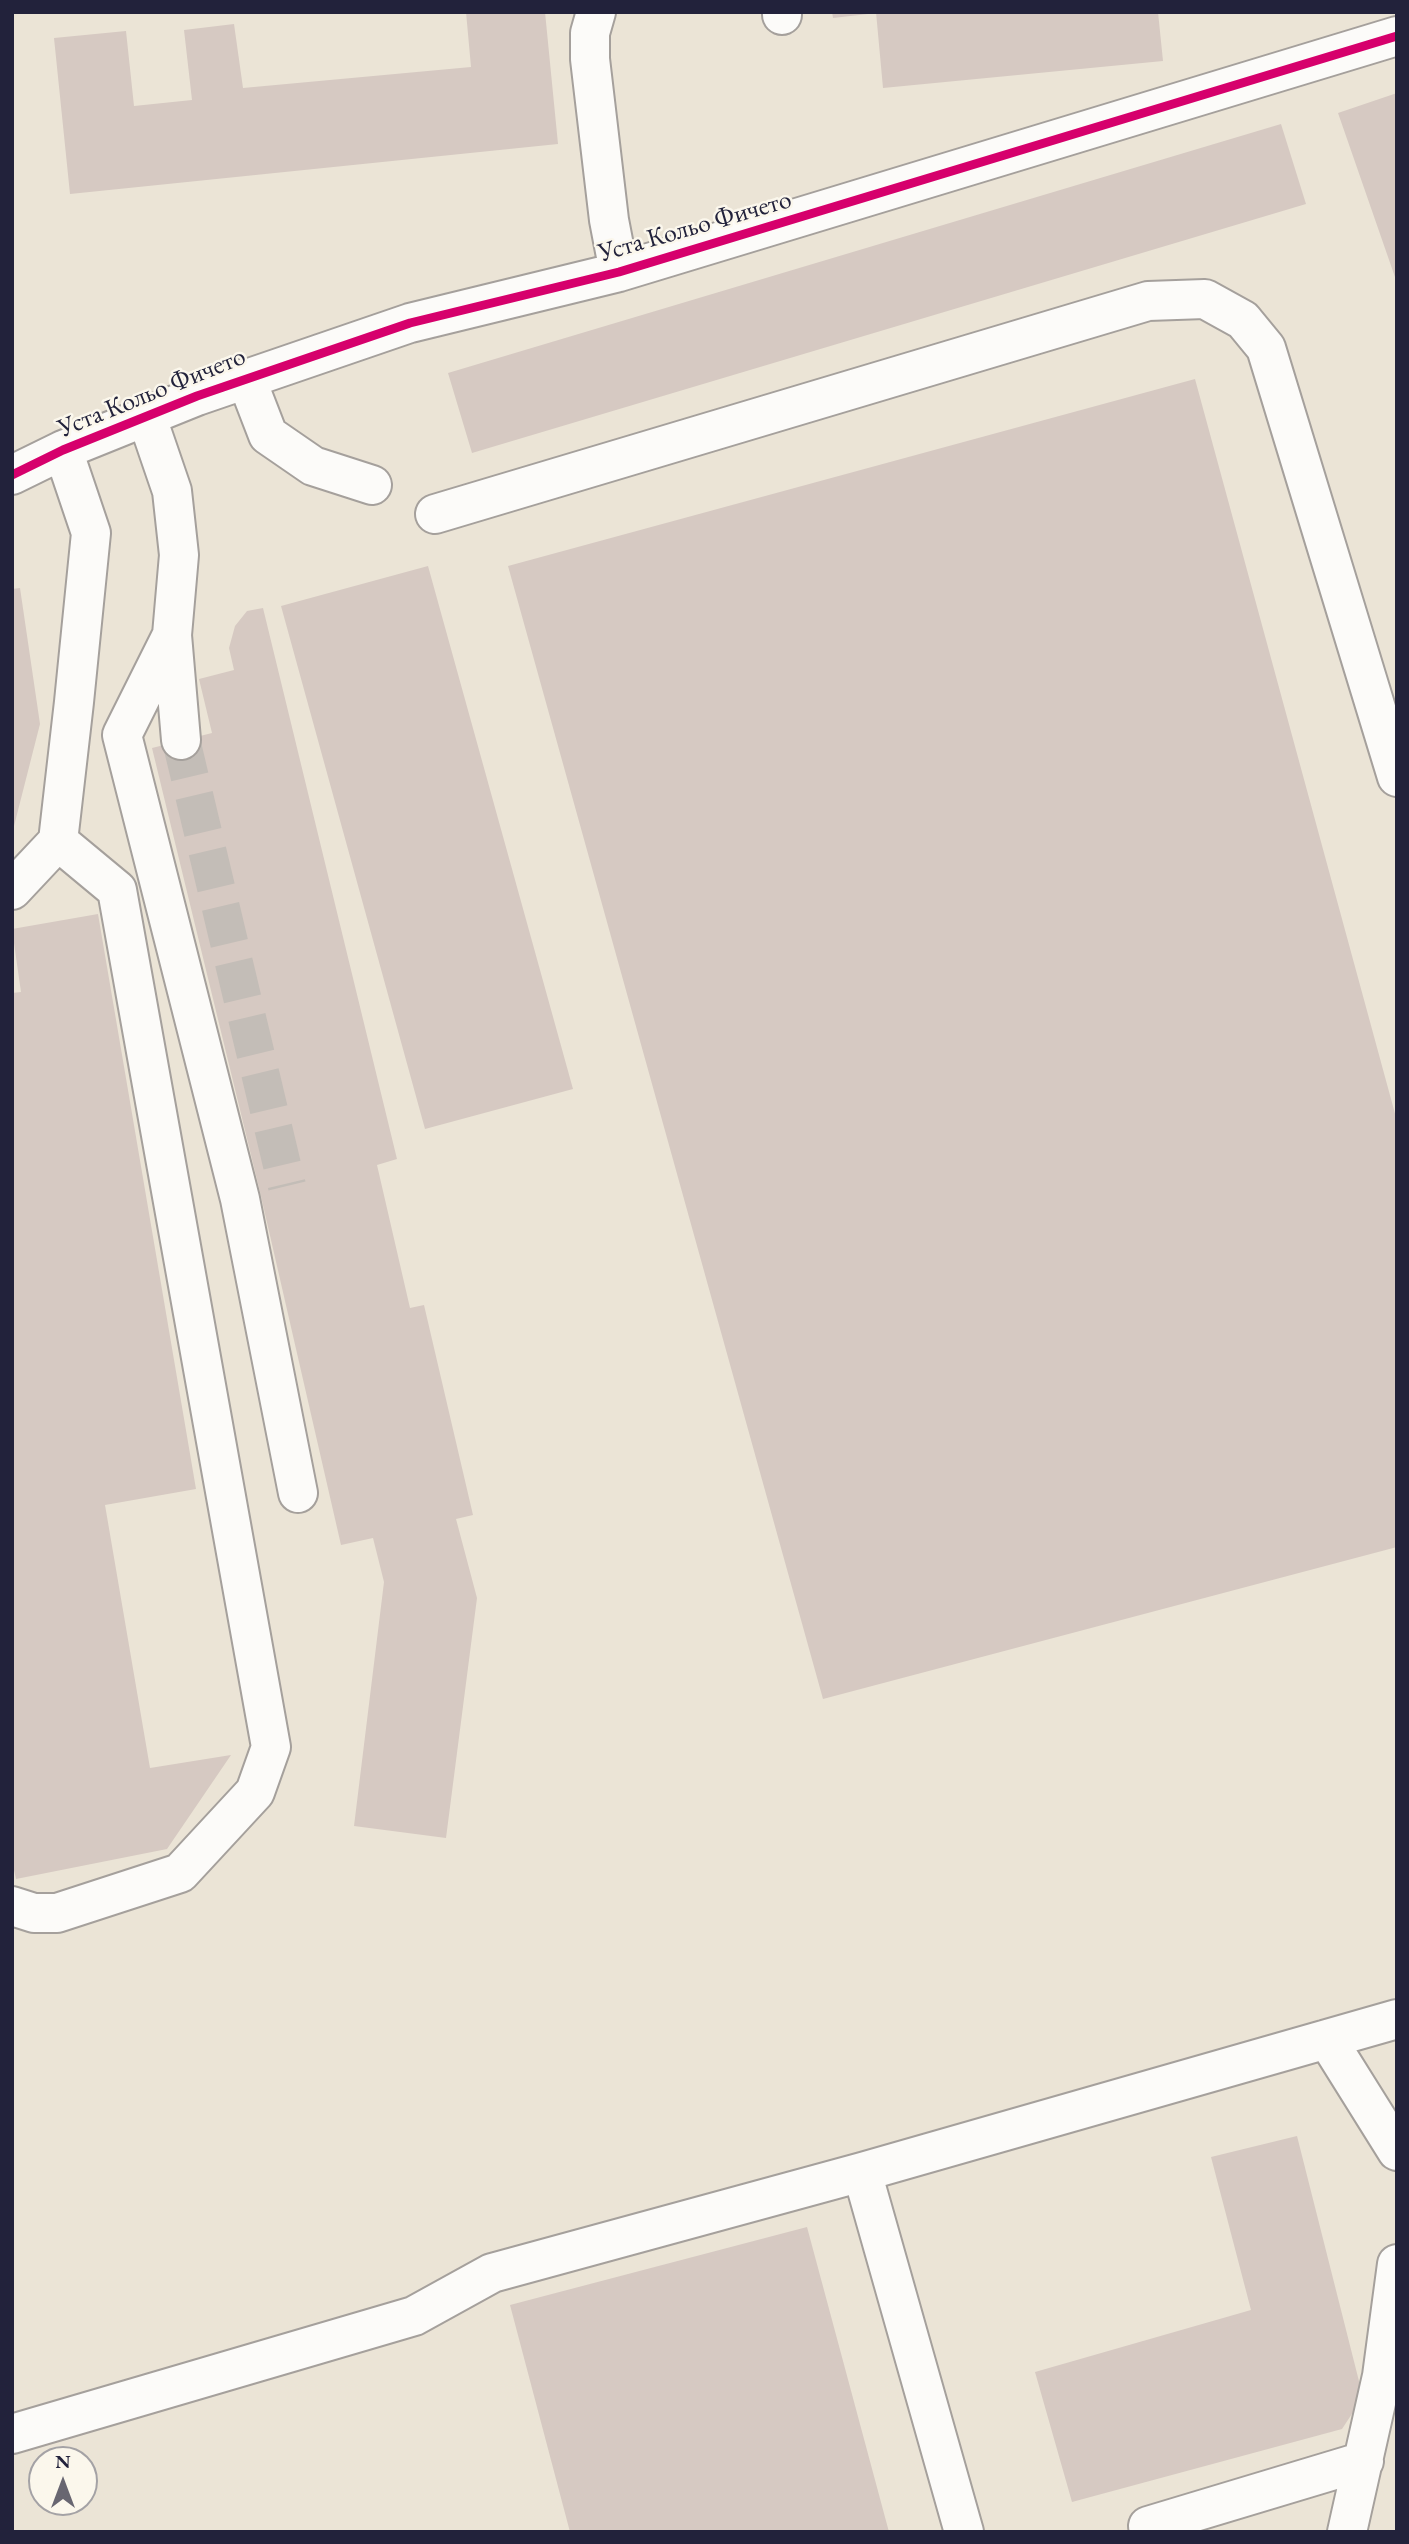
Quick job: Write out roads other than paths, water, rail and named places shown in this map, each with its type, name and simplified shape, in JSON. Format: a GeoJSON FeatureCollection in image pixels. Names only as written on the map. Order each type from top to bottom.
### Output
{"type":"FeatureCollection","features":[{"type":"Feature","properties":{"kind":"street"},"geometry":{"type":"LineString","coordinates":[[596,12],[590,33],[590,59],[609,220],[619,272]]}},
{"type":"Feature","properties":{"kind":"street","name":"Уста Кольо Фичето"},"geometry":{"type":"LineString","coordinates":[[12,475],[146,415],[410,323],[619,272],[1397,36]]}},
{"type":"Feature","properties":{"kind":"street"},"geometry":{"type":"LineString","coordinates":[[435,514],[1148,301],[1205,299],[1243,320],[1266,348],[1397,777]]}},
{"type":"Feature","properties":{"kind":"street"},"geometry":{"type":"LineString","coordinates":[[246,378],[268,435],[313,466],[372,485]]}},
{"type":"Feature","properties":{"kind":"street"},"geometry":{"type":"LineString","coordinates":[[146,415],[172,491],[179,555],[172,635],[181,740]]}},
{"type":"Feature","properties":{"kind":"street"},"geometry":{"type":"LineString","coordinates":[[12,890],[58,841],[91,533],[63,450]]}},
{"type":"Feature","properties":{"kind":"street"},"geometry":{"type":"LineString","coordinates":[[172,635],[122,735],[240,1199],[298,1493]]}},
{"type":"Feature","properties":{"kind":"street"},"geometry":{"type":"LineString","coordinates":[[12,1906],[34,1913],[57,1913],[180,1873],[255,1792],[271,1747],[117,890],[58,841]]}},
{"type":"Feature","properties":{"kind":"street"},"geometry":{"type":"LineString","coordinates":[[12,2434],[414,2316],[492,2273],[862,2172],[1397,2019]]}},
{"type":"Feature","properties":{"kind":"street"},"geometry":{"type":"LineString","coordinates":[[1327,2039],[1397,2151]]}},
{"type":"Feature","properties":{"kind":"street"},"geometry":{"type":"LineString","coordinates":[[862,2172],[964,2532]]}},
{"type":"Feature","properties":{"kind":"street"},"geometry":{"type":"LineString","coordinates":[[1347,2532],[1382,2376],[1397,2264]]}},
{"type":"Feature","properties":{"kind":"street"},"geometry":{"type":"LineString","coordinates":[[1148,2526],[1364,2461]]}},
{"type":"Feature","properties":{"kind":"tunnel"},"geometry":{"type":"LineString","coordinates":[[181,740],[287,1186]]}}]}
